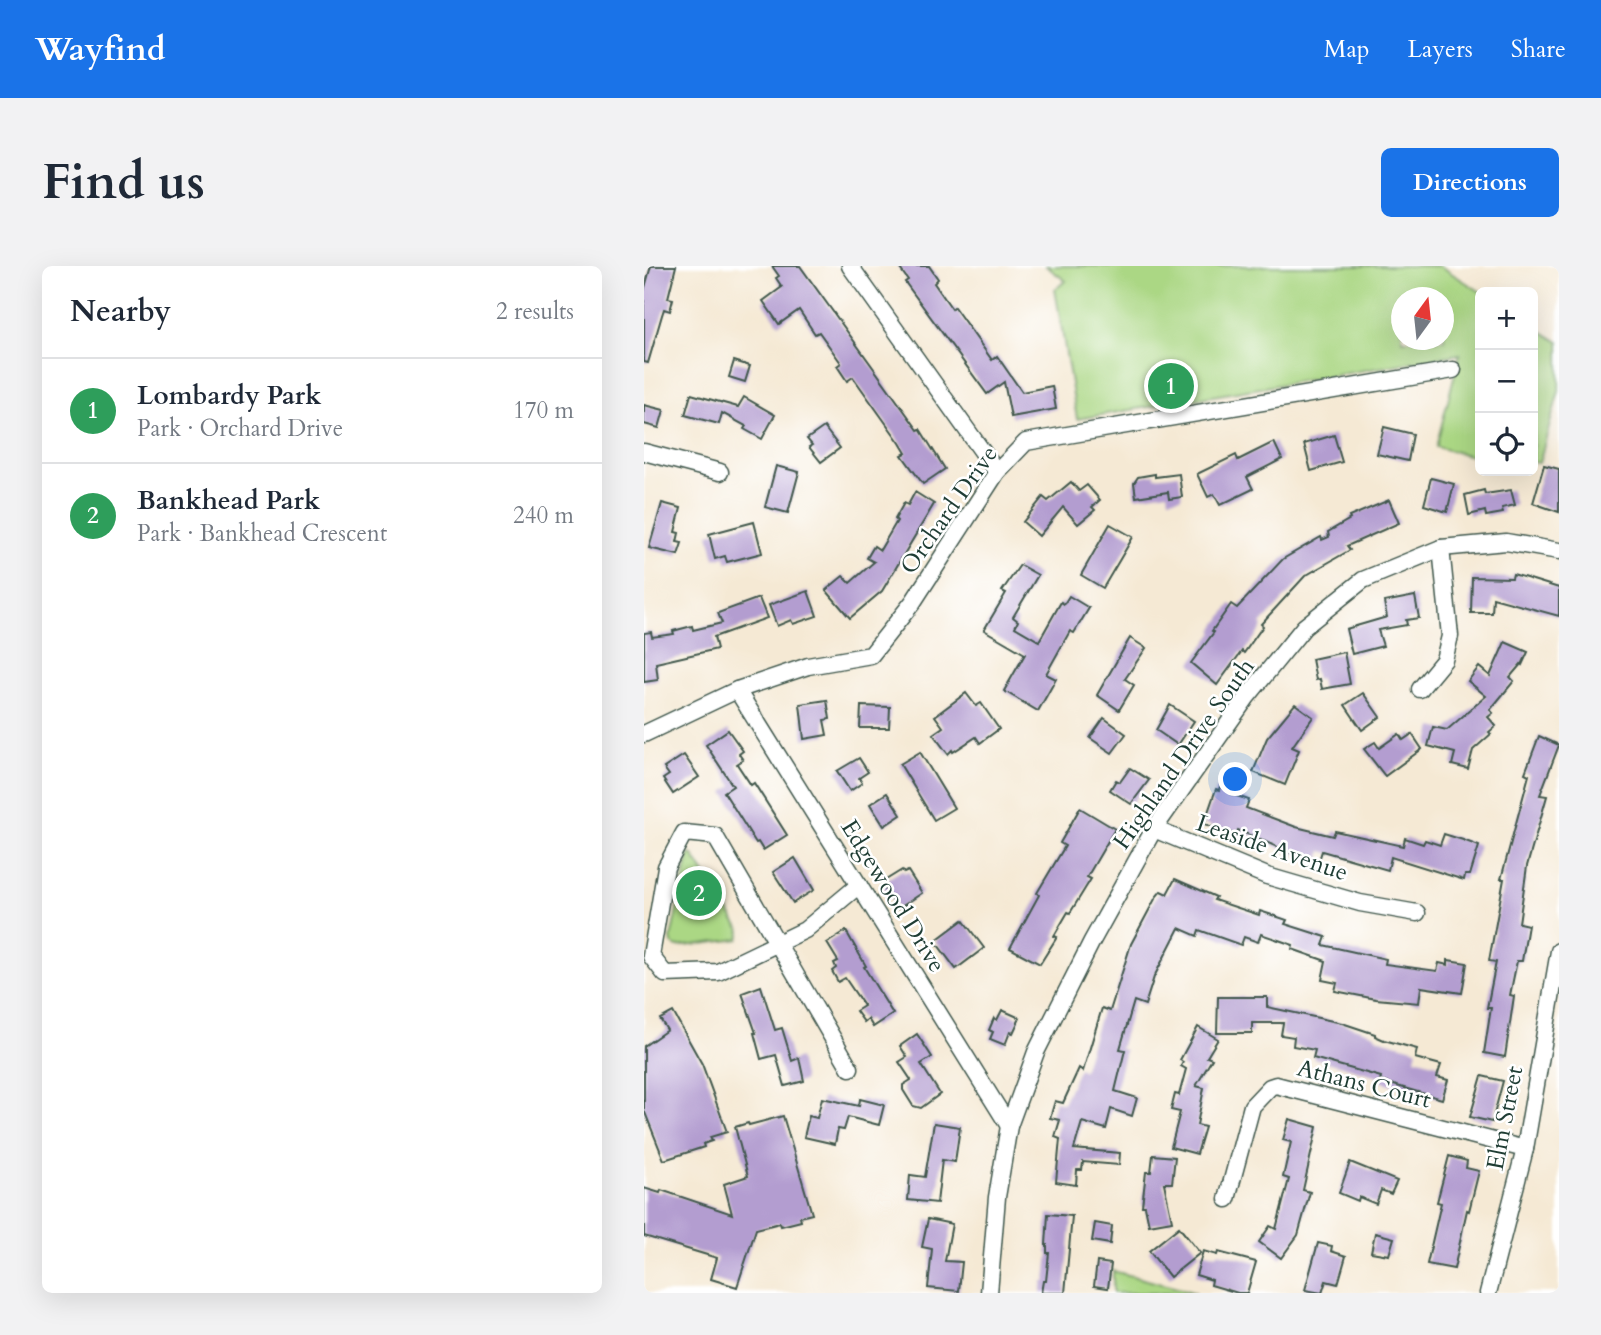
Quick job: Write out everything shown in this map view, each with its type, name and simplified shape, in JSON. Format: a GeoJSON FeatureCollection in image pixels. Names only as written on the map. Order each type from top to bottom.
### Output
{"type":"FeatureCollection","features":[{"type":"Feature","properties":{"kind":"street"},"geometry":{"type":"LineString","coordinates":[[850,266],[997,472]]}},
{"type":"Feature","properties":{"kind":"street","name":"Orchard Drive"},"geometry":{"type":"LineString","coordinates":[[644,734],[737,690],[808,666],[871,655],[914,602],[997,472],[1026,442],[1453,370]]}},
{"type":"Feature","properties":{"kind":"street"},"geometry":{"type":"LineString","coordinates":[[644,452],[720,472]]}},
{"type":"Feature","properties":{"kind":"street","name":"Highland Drive South"},"geometry":{"type":"LineString","coordinates":[[989,1293],[997,1197],[1009,1126],[1036,1052],[1153,829],[1247,696],[1304,627],[1363,580],[1441,548],[1506,542],[1559,551]]}},
{"type":"Feature","properties":{"kind":"street"},"geometry":{"type":"LineString","coordinates":[[1420,689],[1444,660],[1450,636],[1441,548]]}},
{"type":"Feature","properties":{"kind":"street","name":"Edgewood Drive"},"geometry":{"type":"LineString","coordinates":[[737,690],[1009,1126]]}},
{"type":"Feature","properties":{"kind":"street","name":"Leaside Avenue"},"geometry":{"type":"LineString","coordinates":[[1153,829],[1267,876],[1360,903],[1418,913]]}},
{"type":"Feature","properties":{"kind":"street"},"geometry":{"type":"LineString","coordinates":[[850,1068],[776,944],[715,836],[684,833],[666,867],[651,956],[665,974],[718,972],[776,944],[805,930],[859,885]]}},
{"type":"Feature","properties":{"kind":"street","name":"Elm Street"},"geometry":{"type":"LineString","coordinates":[[1488,1293],[1525,1149],[1559,951]]}},
{"type":"Feature","properties":{"kind":"street","name":"Athans Court"},"geometry":{"type":"LineString","coordinates":[[1227,1199],[1252,1106],[1270,1087],[1276,1085],[1525,1149]]}},
{"type":"Feature","properties":{"kind":"green space"},"geometry":{"type":"Polygon","coordinates":[[[1046,266],[1440,266],[1475,288],[1475,457],[1436,447],[1460,354],[1077,419],[1055,289],[1066,281],[1046,266]]]}},
{"type":"Feature","properties":{"kind":"green space"},"geometry":{"type":"Polygon","coordinates":[[[1538,329],[1559,342],[1559,391],[1539,463],[1538,329]]]}},
{"type":"Feature","properties":{"kind":"green space"},"geometry":{"type":"Polygon","coordinates":[[[692,854],[741,931],[739,939],[677,947],[672,944],[671,938],[689,855],[692,854]]]}},
{"type":"Feature","properties":{"kind":"green space"},"geometry":{"type":"Polygon","coordinates":[[[1113,1271],[1196,1293],[1113,1293],[1113,1271]]]}},
{"type":"Feature","properties":{"kind":"building"},"geometry":{"type":"Polygon","coordinates":[[[651,266],[676,266],[668,298],[673,299],[670,311],[664,309],[648,363],[644,362],[644,291],[651,266]]]}},
{"type":"Feature","properties":{"kind":"building"},"geometry":{"type":"Polygon","coordinates":[[[772,266],[800,266],[918,430],[920,429],[945,469],[923,484],[902,455],[906,453],[900,443],[853,377],[847,381],[837,366],[841,363],[819,332],[815,334],[799,310],[779,324],[763,301],[782,287],[772,266]]]}},
{"type":"Feature","properties":{"kind":"building"},"geometry":{"type":"Polygon","coordinates":[[[898,266],[929,266],[938,279],[934,283],[992,360],[997,356],[1022,392],[1052,386],[1056,409],[1011,417],[1004,382],[987,394],[905,282],[908,280],[898,266]]]}},
{"type":"Feature","properties":{"kind":"building"},"geometry":{"type":"Polygon","coordinates":[[[734,361],[750,366],[745,382],[729,377],[734,361]]]}},
{"type":"Feature","properties":{"kind":"building"},"geometry":{"type":"Polygon","coordinates":[[[691,394],[738,407],[744,397],[775,415],[762,439],[744,429],[746,426],[722,413],[719,424],[685,415],[691,394]]]}},
{"type":"Feature","properties":{"kind":"building"},"geometry":{"type":"Polygon","coordinates":[[[644,405],[664,410],[659,428],[644,424],[644,405]]]}},
{"type":"Feature","properties":{"kind":"building"},"geometry":{"type":"Polygon","coordinates":[[[824,427],[840,448],[821,462],[809,447],[812,445],[807,439],[824,427]]]}},
{"type":"Feature","properties":{"kind":"building"},"geometry":{"type":"Polygon","coordinates":[[[1384,427],[1413,434],[1408,461],[1377,454],[1384,427]]]}},
{"type":"Feature","properties":{"kind":"building"},"geometry":{"type":"Polygon","coordinates":[[[1334,435],[1342,462],[1311,471],[1304,444],[1334,435]]]}},
{"type":"Feature","properties":{"kind":"building"},"geometry":{"type":"Polygon","coordinates":[[[1274,442],[1282,459],[1247,477],[1253,489],[1220,505],[1214,494],[1208,497],[1197,474],[1236,455],[1238,460],[1274,442]]]}},
{"type":"Feature","properties":{"kind":"building"},"geometry":{"type":"Polygon","coordinates":[[[1544,465],[1559,469],[1559,512],[1533,503],[1544,465]]]}},
{"type":"Feature","properties":{"kind":"building"},"geometry":{"type":"Polygon","coordinates":[[[776,466],[799,472],[788,513],[765,507],[776,466]]]}},
{"type":"Feature","properties":{"kind":"building"},"geometry":{"type":"Polygon","coordinates":[[[1155,474],[1155,477],[1179,474],[1182,497],[1169,499],[1168,492],[1136,497],[1134,483],[1138,477],[1155,474]]]}},
{"type":"Feature","properties":{"kind":"building"},"geometry":{"type":"Polygon","coordinates":[[[1431,478],[1454,484],[1447,512],[1424,505],[1431,478]]]}},
{"type":"Feature","properties":{"kind":"building"},"geometry":{"type":"Polygon","coordinates":[[[1071,482],[1079,491],[1087,485],[1100,500],[1092,507],[1095,510],[1078,524],[1063,507],[1039,536],[1023,522],[1043,497],[1048,501],[1071,482]]]}},
{"type":"Feature","properties":{"kind":"building"},"geometry":{"type":"Polygon","coordinates":[[[1484,490],[1485,494],[1511,490],[1515,505],[1502,508],[1503,513],[1486,516],[1485,511],[1469,515],[1465,495],[1484,490]]]}},
{"type":"Feature","properties":{"kind":"building"},"geometry":{"type":"Polygon","coordinates":[[[915,492],[934,504],[882,591],[850,618],[826,590],[843,576],[850,583],[874,562],[867,558],[874,546],[880,550],[904,503],[908,505],[915,492]]]}},
{"type":"Feature","properties":{"kind":"building"},"geometry":{"type":"Polygon","coordinates":[[[1389,500],[1399,523],[1347,546],[1350,550],[1305,576],[1261,624],[1263,626],[1244,653],[1242,651],[1217,685],[1191,663],[1231,604],[1237,608],[1283,559],[1321,537],[1322,540],[1329,537],[1328,532],[1350,519],[1349,517],[1389,500]]]}},
{"type":"Feature","properties":{"kind":"building"},"geometry":{"type":"Polygon","coordinates":[[[662,503],[681,508],[675,532],[679,533],[677,542],[682,543],[678,555],[649,548],[662,503]]]}},
{"type":"Feature","properties":{"kind":"building"},"geometry":{"type":"Polygon","coordinates":[[[754,522],[762,553],[727,562],[725,556],[715,559],[709,534],[754,522]]]}},
{"type":"Feature","properties":{"kind":"building"},"geometry":{"type":"Polygon","coordinates":[[[1110,524],[1133,537],[1103,588],[1081,575],[1110,524]]]}},
{"type":"Feature","properties":{"kind":"building"},"geometry":{"type":"Polygon","coordinates":[[[1020,565],[1038,575],[1013,617],[1018,621],[1015,627],[1039,641],[1061,602],[1064,604],[1069,596],[1089,608],[1074,633],[1070,631],[1046,674],[1056,679],[1038,711],[1004,691],[1025,654],[984,630],[1006,593],[1002,591],[1020,565]]]}},
{"type":"Feature","properties":{"kind":"building"},"geometry":{"type":"Polygon","coordinates":[[[1513,574],[1559,588],[1559,616],[1493,598],[1492,613],[1471,613],[1472,577],[1512,578],[1513,574]]]}},
{"type":"Feature","properties":{"kind":"building"},"geometry":{"type":"Polygon","coordinates":[[[808,591],[817,616],[793,624],[791,620],[777,626],[769,605],[808,591]]]}},
{"type":"Feature","properties":{"kind":"building"},"geometry":{"type":"Polygon","coordinates":[[[1415,596],[1419,618],[1406,620],[1407,625],[1378,630],[1383,646],[1352,654],[1346,629],[1387,617],[1384,602],[1415,596]]]}},
{"type":"Feature","properties":{"kind":"building"},"geometry":{"type":"Polygon","coordinates":[[[759,598],[767,618],[714,637],[717,649],[656,663],[658,680],[644,682],[644,633],[651,632],[652,637],[674,634],[673,631],[692,626],[693,630],[722,623],[718,613],[759,598]]]}},
{"type":"Feature","properties":{"kind":"building"},"geometry":{"type":"Polygon","coordinates":[[[1130,638],[1146,648],[1125,679],[1134,685],[1119,710],[1097,695],[1130,638]]]}},
{"type":"Feature","properties":{"kind":"building"},"geometry":{"type":"Polygon","coordinates":[[[1505,642],[1528,652],[1522,665],[1510,677],[1514,681],[1490,710],[1493,713],[1488,717],[1496,726],[1473,750],[1468,769],[1452,765],[1455,753],[1428,746],[1433,727],[1447,730],[1486,696],[1468,681],[1479,667],[1490,676],[1505,642]]]}},
{"type":"Feature","properties":{"kind":"building"},"geometry":{"type":"Polygon","coordinates":[[[1344,652],[1350,684],[1322,689],[1320,679],[1316,680],[1312,659],[1344,652]]]}},
{"type":"Feature","properties":{"kind":"building"},"geometry":{"type":"Polygon","coordinates":[[[966,693],[976,706],[981,703],[999,729],[980,743],[976,737],[948,754],[933,734],[943,727],[935,716],[966,693]]]}},
{"type":"Feature","properties":{"kind":"building"},"geometry":{"type":"Polygon","coordinates":[[[1363,693],[1380,717],[1362,730],[1345,705],[1363,693]]]}},
{"type":"Feature","properties":{"kind":"building"},"geometry":{"type":"Polygon","coordinates":[[[827,700],[830,719],[824,720],[827,735],[804,739],[800,704],[827,700]]]}},
{"type":"Feature","properties":{"kind":"building"},"geometry":{"type":"Polygon","coordinates":[[[1295,704],[1313,717],[1292,747],[1299,750],[1285,785],[1253,772],[1267,738],[1295,704]]]}},
{"type":"Feature","properties":{"kind":"building"},"geometry":{"type":"Polygon","coordinates":[[[1170,705],[1194,721],[1178,745],[1156,730],[1170,705]]]}},
{"type":"Feature","properties":{"kind":"building"},"geometry":{"type":"Polygon","coordinates":[[[861,706],[890,707],[889,728],[860,728],[861,706]]]}},
{"type":"Feature","properties":{"kind":"building"},"geometry":{"type":"Polygon","coordinates":[[[1104,718],[1126,734],[1112,753],[1090,738],[1104,718]]]}},
{"type":"Feature","properties":{"kind":"building"},"geometry":{"type":"Polygon","coordinates":[[[728,730],[743,751],[739,754],[743,760],[737,764],[751,785],[754,783],[787,835],[763,850],[724,792],[733,786],[706,745],[728,730]]]}},
{"type":"Feature","properties":{"kind":"building"},"geometry":{"type":"Polygon","coordinates":[[[1399,734],[1403,740],[1412,734],[1422,749],[1385,776],[1364,749],[1375,742],[1379,748],[1399,734]]]}},
{"type":"Feature","properties":{"kind":"building"},"geometry":{"type":"Polygon","coordinates":[[[1539,736],[1559,745],[1540,795],[1547,796],[1527,866],[1519,923],[1528,925],[1522,961],[1517,961],[1510,995],[1514,996],[1505,1057],[1484,1053],[1491,1008],[1487,1008],[1496,962],[1489,961],[1504,879],[1501,879],[1529,775],[1525,773],[1539,736]]]}},
{"type":"Feature","properties":{"kind":"building"},"geometry":{"type":"Polygon","coordinates":[[[920,752],[954,808],[934,820],[900,764],[920,752]]]}},
{"type":"Feature","properties":{"kind":"building"},"geometry":{"type":"Polygon","coordinates":[[[684,755],[699,777],[673,794],[663,779],[669,775],[664,768],[684,755]]]}},
{"type":"Feature","properties":{"kind":"building"},"geometry":{"type":"Polygon","coordinates":[[[859,758],[868,772],[859,778],[862,783],[850,791],[837,771],[859,758]]]}},
{"type":"Feature","properties":{"kind":"building"},"geometry":{"type":"Polygon","coordinates":[[[1130,768],[1149,780],[1131,804],[1110,790],[1116,780],[1120,782],[1130,768]]]}},
{"type":"Feature","properties":{"kind":"building"},"geometry":{"type":"Polygon","coordinates":[[[1221,783],[1233,787],[1231,794],[1249,800],[1246,808],[1296,827],[1333,836],[1335,831],[1403,846],[1405,838],[1423,844],[1425,840],[1440,845],[1444,834],[1479,846],[1470,875],[1465,875],[1464,880],[1391,857],[1388,870],[1322,851],[1319,860],[1289,852],[1238,830],[1236,835],[1204,824],[1216,789],[1219,790],[1221,783]]]}},
{"type":"Feature","properties":{"kind":"building"},"geometry":{"type":"Polygon","coordinates":[[[887,793],[901,815],[884,826],[870,804],[887,793]]]}},
{"type":"Feature","properties":{"kind":"building"},"geometry":{"type":"Polygon","coordinates":[[[1080,808],[1115,829],[1087,877],[1091,879],[1070,913],[1068,912],[1054,936],[1057,937],[1040,964],[1010,948],[1039,895],[1037,893],[1065,846],[1060,843],[1080,808]]]}},
{"type":"Feature","properties":{"kind":"building"},"geometry":{"type":"Polygon","coordinates":[[[795,858],[814,890],[793,903],[773,872],[795,858]]]}},
{"type":"Feature","properties":{"kind":"building"},"geometry":{"type":"Polygon","coordinates":[[[902,870],[904,873],[908,871],[922,893],[898,909],[881,883],[902,870]]]}},
{"type":"Feature","properties":{"kind":"building"},"geometry":{"type":"Polygon","coordinates":[[[1175,879],[1216,897],[1214,900],[1259,915],[1260,911],[1287,920],[1285,924],[1326,937],[1323,945],[1386,959],[1385,964],[1437,971],[1439,963],[1448,965],[1448,960],[1467,963],[1462,993],[1421,987],[1419,1003],[1376,999],[1335,991],[1337,983],[1322,980],[1326,961],[1292,949],[1293,945],[1261,934],[1258,942],[1244,937],[1241,945],[1199,930],[1197,936],[1179,928],[1154,977],[1145,1005],[1134,1001],[1120,1049],[1125,1050],[1115,1091],[1137,1098],[1132,1116],[1111,1109],[1106,1129],[1082,1122],[1074,1149],[1120,1153],[1119,1165],[1083,1162],[1082,1170],[1077,1170],[1076,1185],[1056,1182],[1060,1139],[1055,1137],[1060,1120],[1050,1118],[1055,1101],[1063,1103],[1079,1068],[1083,1071],[1102,1008],[1110,1011],[1131,944],[1156,897],[1161,891],[1167,894],[1175,879]]]}},
{"type":"Feature","properties":{"kind":"building"},"geometry":{"type":"Polygon","coordinates":[[[963,920],[984,948],[956,969],[935,941],[963,920]]]}},
{"type":"Feature","properties":{"kind":"building"},"geometry":{"type":"Polygon","coordinates":[[[846,931],[893,1014],[873,1027],[868,1019],[864,1022],[856,1011],[864,1006],[845,978],[838,982],[832,971],[836,968],[834,963],[838,961],[827,943],[846,931]]]}},
{"type":"Feature","properties":{"kind":"building"},"geometry":{"type":"Polygon","coordinates":[[[761,986],[775,1030],[782,1028],[792,1061],[799,1058],[804,1081],[785,1086],[776,1055],[761,1059],[756,1033],[742,993],[761,986]]]}},
{"type":"Feature","properties":{"kind":"building"},"geometry":{"type":"Polygon","coordinates":[[[1218,997],[1267,997],[1267,1007],[1342,1023],[1375,1034],[1384,1040],[1417,1049],[1415,1058],[1441,1065],[1437,1077],[1448,1080],[1442,1099],[1380,1081],[1381,1077],[1313,1058],[1315,1050],[1293,1046],[1294,1037],[1281,1035],[1283,1023],[1252,1023],[1252,1033],[1217,1033],[1218,997]]]}},
{"type":"Feature","properties":{"kind":"building"},"geometry":{"type":"Polygon","coordinates":[[[1002,1010],[1020,1018],[1005,1045],[990,1039],[993,1032],[989,1030],[994,1018],[997,1020],[1002,1010]]]}},
{"type":"Feature","properties":{"kind":"building"},"geometry":{"type":"Polygon","coordinates":[[[673,1012],[702,1064],[727,1132],[710,1137],[712,1141],[703,1144],[704,1147],[664,1160],[644,1110],[644,1046],[667,1030],[660,1019],[673,1012]]]}},
{"type":"Feature","properties":{"kind":"building"},"geometry":{"type":"Polygon","coordinates":[[[1198,1027],[1218,1039],[1207,1057],[1212,1059],[1196,1086],[1204,1088],[1197,1125],[1205,1127],[1197,1154],[1171,1147],[1180,1112],[1171,1110],[1175,1094],[1179,1095],[1186,1069],[1181,1066],[1183,1062],[1180,1060],[1198,1027]]]}},
{"type":"Feature","properties":{"kind":"building"},"geometry":{"type":"Polygon","coordinates":[[[917,1034],[932,1057],[921,1064],[940,1094],[921,1108],[913,1106],[903,1090],[903,1085],[911,1080],[899,1062],[907,1057],[900,1046],[917,1034]]]}},
{"type":"Feature","properties":{"kind":"building"},"geometry":{"type":"Polygon","coordinates":[[[1482,1076],[1503,1081],[1492,1122],[1470,1117],[1482,1076]]]}},
{"type":"Feature","properties":{"kind":"building"},"geometry":{"type":"Polygon","coordinates":[[[822,1098],[859,1106],[860,1099],[884,1105],[879,1125],[848,1117],[844,1130],[838,1129],[835,1144],[804,1137],[809,1116],[817,1118],[822,1098]]]}},
{"type":"Feature","properties":{"kind":"building"},"geometry":{"type":"Polygon","coordinates":[[[783,1116],[812,1214],[800,1217],[801,1221],[756,1229],[737,1287],[711,1279],[717,1258],[644,1236],[644,1188],[660,1193],[661,1190],[732,1214],[724,1184],[748,1176],[735,1127],[783,1116]]]}},
{"type":"Feature","properties":{"kind":"building"},"geometry":{"type":"Polygon","coordinates":[[[1289,1119],[1317,1127],[1303,1190],[1310,1192],[1298,1235],[1281,1258],[1259,1242],[1270,1226],[1276,1229],[1289,1179],[1283,1177],[1291,1142],[1283,1140],[1289,1119]]]}},
{"type":"Feature","properties":{"kind":"building"},"geometry":{"type":"Polygon","coordinates":[[[934,1123],[960,1127],[955,1162],[942,1160],[937,1203],[908,1200],[910,1175],[925,1177],[934,1123]]]}},
{"type":"Feature","properties":{"kind":"building"},"geometry":{"type":"Polygon","coordinates":[[[1153,1155],[1175,1157],[1172,1183],[1164,1183],[1172,1221],[1149,1225],[1145,1206],[1142,1206],[1146,1172],[1151,1172],[1153,1155]]]}},
{"type":"Feature","properties":{"kind":"building"},"geometry":{"type":"Polygon","coordinates":[[[1449,1156],[1467,1161],[1466,1168],[1479,1171],[1454,1269],[1427,1264],[1441,1203],[1437,1202],[1449,1156]]]}},
{"type":"Feature","properties":{"kind":"building"},"geometry":{"type":"Polygon","coordinates":[[[1350,1162],[1397,1181],[1391,1194],[1381,1190],[1376,1204],[1359,1197],[1358,1201],[1339,1193],[1350,1162]]]}},
{"type":"Feature","properties":{"kind":"building"},"geometry":{"type":"Polygon","coordinates":[[[1048,1214],[1072,1216],[1065,1293],[1041,1293],[1043,1281],[1046,1281],[1049,1253],[1046,1245],[1048,1214]]]}},
{"type":"Feature","properties":{"kind":"building"},"geometry":{"type":"Polygon","coordinates":[[[928,1219],[952,1224],[945,1261],[962,1262],[959,1291],[928,1288],[932,1249],[922,1247],[928,1219]]]}},
{"type":"Feature","properties":{"kind":"building"},"geometry":{"type":"Polygon","coordinates":[[[1095,1223],[1112,1226],[1110,1244],[1092,1241],[1095,1223]]]}},
{"type":"Feature","properties":{"kind":"building"},"geometry":{"type":"Polygon","coordinates":[[[1179,1227],[1200,1253],[1170,1277],[1149,1251],[1179,1227]]]}},
{"type":"Feature","properties":{"kind":"building"},"geometry":{"type":"Polygon","coordinates":[[[1375,1233],[1394,1238],[1389,1255],[1371,1252],[1375,1233]]]}},
{"type":"Feature","properties":{"kind":"building"},"geometry":{"type":"Polygon","coordinates":[[[1318,1243],[1332,1246],[1331,1251],[1346,1256],[1338,1284],[1326,1281],[1322,1293],[1305,1290],[1318,1243]]]}},
{"type":"Feature","properties":{"kind":"building"},"geometry":{"type":"Polygon","coordinates":[[[1203,1251],[1256,1262],[1247,1293],[1211,1285],[1212,1280],[1196,1275],[1203,1251]]]}},
{"type":"Feature","properties":{"kind":"building"},"geometry":{"type":"Polygon","coordinates":[[[1097,1262],[1111,1264],[1108,1288],[1094,1286],[1097,1262]]]}},
{"type":"Feature","properties":{"kind":"place","name":"Lombardy Park"},"geometry":{"type":"Point","coordinates":[1171,386]}},
{"type":"Feature","properties":{"kind":"place","name":"Bankhead Park"},"geometry":{"type":"Point","coordinates":[699,893]}}]}
